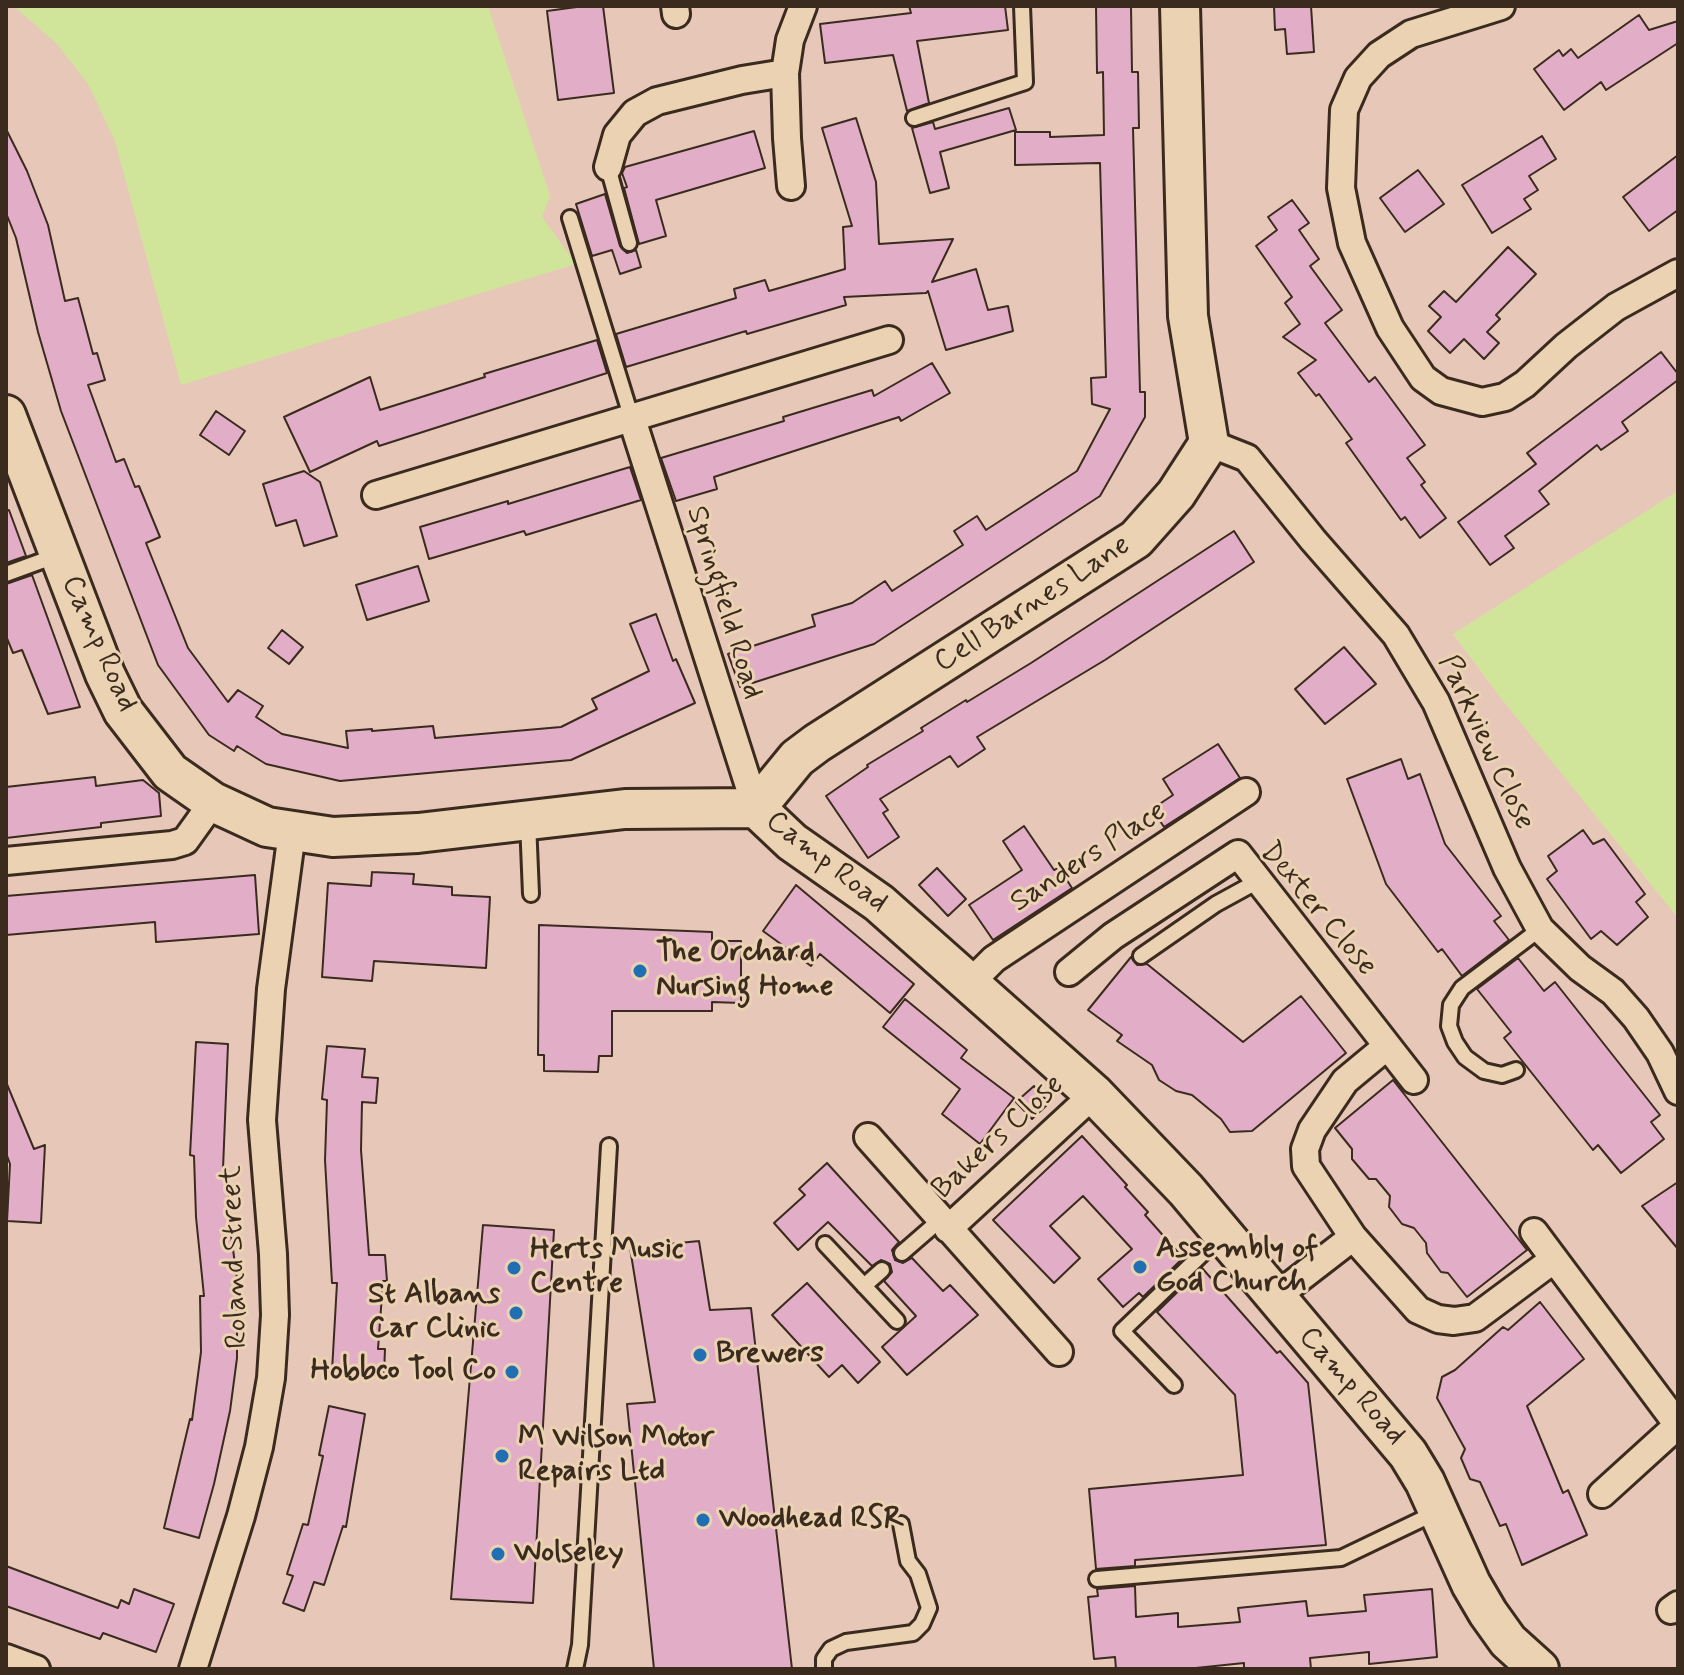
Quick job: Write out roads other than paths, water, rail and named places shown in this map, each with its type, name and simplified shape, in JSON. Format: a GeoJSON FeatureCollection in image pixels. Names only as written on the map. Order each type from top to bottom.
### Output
{"type":"FeatureCollection","features":[{"type":"Feature","properties":{"kind":"street"},"geometry":{"type":"LineString","coordinates":[[791,186],[785,73],[790,40],[803,6]]}},
{"type":"Feature","properties":{"kind":"street"},"geometry":{"type":"LineString","coordinates":[[1180,6],[1188,316],[1209,443]]}},
{"type":"Feature","properties":{"kind":"street"},"geometry":{"type":"LineString","coordinates":[[1501,6],[1411,34],[1379,55],[1358,78],[1344,110],[1341,188],[1352,243],[1390,328],[1423,378],[1441,391],[1482,402],[1505,397],[1525,384],[1566,346],[1616,307],[1678,273]]}},
{"type":"Feature","properties":{"kind":"street"},"geometry":{"type":"LineString","coordinates":[[608,167],[617,135],[635,113],[657,101],[785,73]]}},
{"type":"Feature","properties":{"kind":"street"},"geometry":{"type":"LineString","coordinates":[[376,495],[889,340]]}},
{"type":"Feature","properties":{"kind":"street","name":"Camp Road"},"geometry":{"type":"LineString","coordinates":[[6,415],[105,674],[123,711],[170,772],[213,802],[267,827],[333,837],[418,833],[625,809],[756,808],[792,842],[879,903],[1094,1094],[1223,1234],[1274,1298],[1391,1431],[1417,1468],[1471,1584],[1488,1613],[1508,1641],[1539,1669]]}},
{"type":"Feature","properties":{"kind":"street","name":"Springfield Road"},"geometry":{"type":"LineString","coordinates":[[631,416],[756,808]]}},
{"type":"Feature","properties":{"kind":"street","name":"Cell Barnes Lane"},"geometry":{"type":"LineString","coordinates":[[756,808],[797,758],[817,743],[1136,539],[1176,494],[1209,443]]}},
{"type":"Feature","properties":{"kind":"street","name":"Parkview Close"},"geometry":{"type":"LineString","coordinates":[[1209,443],[1247,458],[1396,635],[1436,702],[1507,868],[1540,929],[1580,968],[1613,992],[1636,1018],[1660,1053],[1678,1091]]}},
{"type":"Feature","properties":{"kind":"street","name":"Sanders Place"},"geometry":{"type":"LineString","coordinates":[[971,982],[994,959],[1246,792]]}},
{"type":"Feature","properties":{"kind":"street"},"geometry":{"type":"LineString","coordinates":[[6,861],[172,845],[185,841],[213,802]]}},
{"type":"Feature","properties":{"kind":"street","name":"Roland Street"},"geometry":{"type":"LineString","coordinates":[[193,1669],[241,1516],[259,1447],[271,1378],[274,1285],[262,1106],[271,989],[292,832]]}},
{"type":"Feature","properties":{"kind":"street","name":"Dexter Close"},"geometry":{"type":"LineString","coordinates":[[1069,972],[1113,936],[1238,854],[1414,1080]]}},
{"type":"Feature","properties":{"kind":"street"},"geometry":{"type":"LineString","coordinates":[[1386,1047],[1345,1081],[1312,1130],[1305,1149],[1306,1166],[1353,1237],[1418,1310],[1438,1319],[1454,1321],[1475,1318],[1553,1260]]}},
{"type":"Feature","properties":{"kind":"street","name":"Bakers Close"},"geometry":{"type":"LineString","coordinates":[[944,1225],[1094,1094]]}},
{"type":"Feature","properties":{"kind":"street","name":"Bakers Close"},"geometry":{"type":"LineString","coordinates":[[868,1137],[1059,1352]]}},
{"type":"Feature","properties":{"kind":"street"},"geometry":{"type":"LineString","coordinates":[[1534,1232],[1678,1425],[1602,1494]]}},
{"type":"Feature","properties":{"kind":"street"},"geometry":{"type":"LineString","coordinates":[[1274,1298],[1353,1237]]}},
{"type":"Feature","properties":{"kind":"street"},"geometry":{"type":"LineString","coordinates":[[6,1658],[36,1669]]}},
{"type":"Feature","properties":{"kind":"lane"},"geometry":{"type":"LineString","coordinates":[[914,118],[1025,82],[1022,6]]}},
{"type":"Feature","properties":{"kind":"lane"},"geometry":{"type":"LineString","coordinates":[[608,167],[629,243]]}},
{"type":"Feature","properties":{"kind":"lane"},"geometry":{"type":"LineString","coordinates":[[570,218],[631,416]]}},
{"type":"Feature","properties":{"kind":"lane"},"geometry":{"type":"LineString","coordinates":[[6,574],[59,555]]}},
{"type":"Feature","properties":{"kind":"lane"},"geometry":{"type":"LineString","coordinates":[[528,819],[531,894]]}},
{"type":"Feature","properties":{"kind":"lane"},"geometry":{"type":"LineString","coordinates":[[1141,956],[1216,904],[1258,881]]}},
{"type":"Feature","properties":{"kind":"lane"},"geometry":{"type":"LineString","coordinates":[[1516,1070],[1502,1075],[1484,1071],[1465,1057],[1449,1026],[1451,1005],[1462,988],[1540,929]]}},
{"type":"Feature","properties":{"kind":"lane"},"geometry":{"type":"LineString","coordinates":[[575,1669],[580,1645],[609,1146]]}},
{"type":"Feature","properties":{"kind":"lane","name":"Bakers Close"},"geometry":{"type":"LineString","coordinates":[[902,1253],[944,1225]]}},
{"type":"Feature","properties":{"kind":"lane"},"geometry":{"type":"LineString","coordinates":[[1174,1385],[1122,1331],[1223,1234]]}},
{"type":"Feature","properties":{"kind":"lane"},"geometry":{"type":"LineString","coordinates":[[825,1244],[897,1321]]}},
{"type":"Feature","properties":{"kind":"lane"},"geometry":{"type":"LineString","coordinates":[[864,1286],[882,1270]]}},
{"type":"Feature","properties":{"kind":"lane"},"geometry":{"type":"LineString","coordinates":[[1097,1579],[1341,1558],[1438,1512]]}},
{"type":"Feature","properties":{"kind":"lane"},"geometry":{"type":"LineString","coordinates":[[824,1669],[824,1659],[831,1649],[846,1642],[913,1633],[922,1624],[929,1608],[918,1574],[908,1561],[901,1524]]}},
{"type":"Feature","properties":{"kind":"place","name":"The Orchard Nursing Home"},"geometry":{"type":"Point","coordinates":[640,971]}},
{"type":"Feature","properties":{"kind":"place","name":"Assembly of God Church"},"geometry":{"type":"Point","coordinates":[1140,1267]}},
{"type":"Feature","properties":{"kind":"place","name":"Herts Music Centre"},"geometry":{"type":"Point","coordinates":[514,1268]}},
{"type":"Feature","properties":{"kind":"place","name":"St Albans Car Clinic"},"geometry":{"type":"Point","coordinates":[516,1313]}},
{"type":"Feature","properties":{"kind":"place","name":"Brewers"},"geometry":{"type":"Point","coordinates":[700,1355]}},
{"type":"Feature","properties":{"kind":"place","name":"Hobbco Tool Co"},"geometry":{"type":"Point","coordinates":[512,1372]}},
{"type":"Feature","properties":{"kind":"place","name":"M Wilson Motor Repairs Ltd"},"geometry":{"type":"Point","coordinates":[502,1456]}},
{"type":"Feature","properties":{"kind":"place","name":"Woodhead RSR"},"geometry":{"type":"Point","coordinates":[703,1520]}},
{"type":"Feature","properties":{"kind":"place","name":"Wolseley"},"geometry":{"type":"Point","coordinates":[498,1554]}}]}
